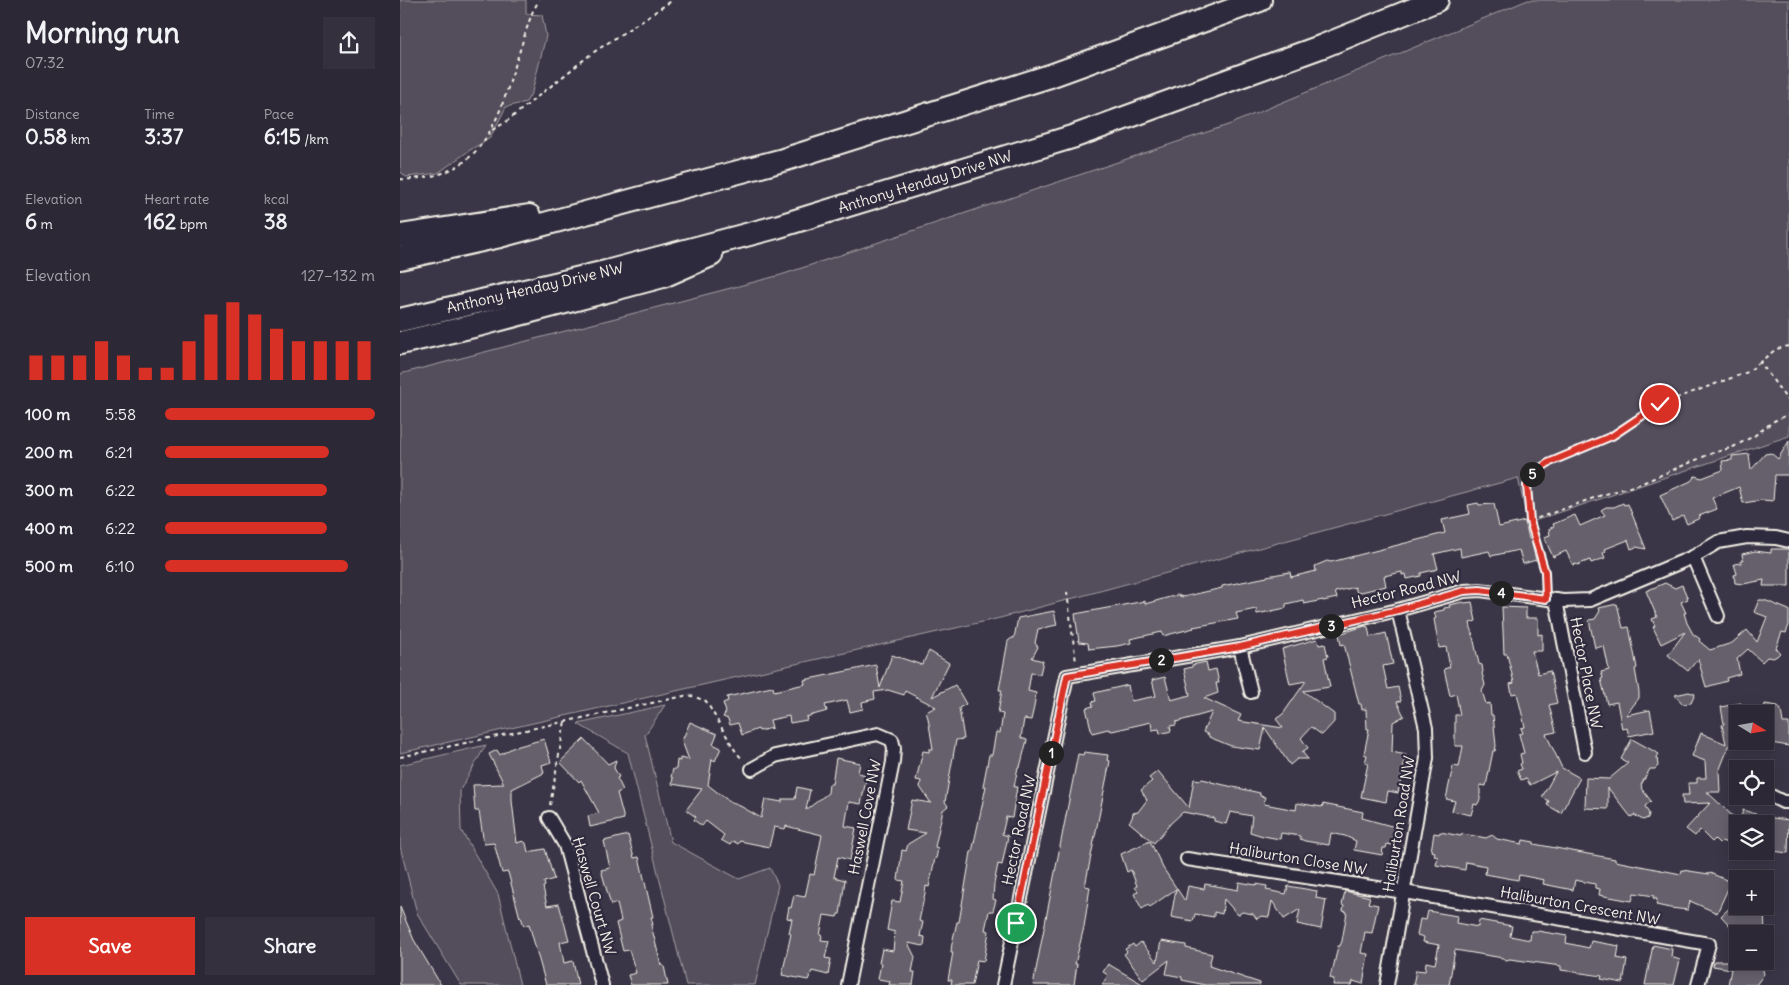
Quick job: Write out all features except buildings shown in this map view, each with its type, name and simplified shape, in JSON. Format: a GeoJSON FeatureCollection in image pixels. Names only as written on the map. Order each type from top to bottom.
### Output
{"type":"FeatureCollection","features":[{"type":"Feature","properties":{"kind":"highway"},"geometry":{"type":"LineString","coordinates":[[400,258],[500,236],[783,160],[1050,76],[1260,0]]}},
{"type":"Feature","properties":{"kind":"highway","name":"Anthony Henday Drive NW"},"geometry":{"type":"LineString","coordinates":[[400,320],[606,272],[776,227],[1075,136],[1324,46],[1437,0]]}},
{"type":"Feature","properties":{"kind":"highway"},"geometry":{"type":"LineString","coordinates":[[400,236],[472,224],[622,204]]}},
{"type":"Feature","properties":{"kind":"highway"},"geometry":{"type":"LineString","coordinates":[[400,343],[482,324],[663,276],[776,227]]}},
{"type":"Feature","properties":{"kind":"street","name":"Hector Road NW"},"geometry":{"type":"LineString","coordinates":[[1003,985],[1067,676],[1240,647],[1398,610],[1451,594],[1480,590],[1551,600],[1590,600],[1693,557],[1718,542],[1747,537],[1776,538],[1789,541]]}},
{"type":"Feature","properties":{"kind":"street"},"geometry":{"type":"LineString","coordinates":[[1693,557],[1718,616]]}},
{"type":"Feature","properties":{"kind":"street","name":"Hector Place NW"},"geometry":{"type":"LineString","coordinates":[[1551,600],[1585,752]]}},
{"type":"Feature","properties":{"kind":"street","name":"Haliburton Road NW"},"geometry":{"type":"LineString","coordinates":[[1387,985],[1427,758],[1426,728],[1398,610]]}},
{"type":"Feature","properties":{"kind":"street"},"geometry":{"type":"LineString","coordinates":[[1240,647],[1251,692]]}},
{"type":"Feature","properties":{"kind":"street","name":"Haswell Cove NW"},"geometry":{"type":"LineString","coordinates":[[752,769],[775,756],[878,734],[892,740],[894,748],[893,762],[848,985]]}},
{"type":"Feature","properties":{"kind":"street"},"geometry":{"type":"LineString","coordinates":[[1774,798],[1782,802],[1789,802]]}},
{"type":"Feature","properties":{"kind":"street","name":"Haswell Court NW"},"geometry":{"type":"LineString","coordinates":[[549,818],[565,845],[602,985]]}},
{"type":"Feature","properties":{"kind":"street","name":"Haliburton Close NW"},"geometry":{"type":"LineString","coordinates":[[1188,859],[1404,892]]}},
{"type":"Feature","properties":{"kind":"street","name":"Haliburton Crescent NW"},"geometry":{"type":"LineString","coordinates":[[1404,892],[1709,944],[1698,985]]}},
{"type":"Feature","properties":{"kind":"path"},"geometry":{"type":"LineString","coordinates":[[400,179],[407,180],[433,176],[449,170],[462,163],[482,144],[492,130],[503,105],[538,1],[533,0]]}},
{"type":"Feature","properties":{"kind":"path"},"geometry":{"type":"LineString","coordinates":[[492,130],[506,122],[591,54],[673,0]]}},
{"type":"Feature","properties":{"kind":"path"},"geometry":{"type":"LineString","coordinates":[[1551,600],[1530,521],[1527,486],[1532,474],[1548,463],[1612,436],[1660,404],[1748,372],[1776,349],[1789,346]]}},
{"type":"Feature","properties":{"kind":"path"},"geometry":{"type":"LineString","coordinates":[[1760,362],[1789,401]]}},
{"type":"Feature","properties":{"kind":"path"},"geometry":{"type":"LineString","coordinates":[[1530,521],[1599,496],[1640,484],[1710,454],[1733,447],[1789,414]]}},
{"type":"Feature","properties":{"kind":"path"},"geometry":{"type":"LineString","coordinates":[[1067,592],[1077,675]]}},
{"type":"Feature","properties":{"kind":"path"},"geometry":{"type":"LineString","coordinates":[[400,757],[689,695],[706,702],[736,752],[752,769]]}},
{"type":"Feature","properties":{"kind":"path"},"geometry":{"type":"LineString","coordinates":[[549,818],[550,799],[565,722]]}},
{"type":"Feature","properties":{"kind":"shaded area"},"geometry":{"type":"Polygon","coordinates":[[[400,0],[526,0],[526,14],[542,15],[546,36],[532,92],[526,102],[506,107],[490,138],[438,173],[406,177],[400,171],[400,0]]]}},
{"type":"Feature","properties":{"kind":"shaded area"},"geometry":{"type":"Polygon","coordinates":[[[1528,0],[1789,0],[1789,436],[1528,523],[1518,478],[1000,618],[400,753],[400,374],[781,275],[1228,125],[1528,0]]]}},
{"type":"Feature","properties":{"kind":"shaded area"},"geometry":{"type":"Polygon","coordinates":[[[665,705],[645,735],[671,842],[739,879],[770,868],[778,885],[755,985],[686,985],[628,753],[578,724],[665,705]]]}},
{"type":"Feature","properties":{"kind":"shaded area"},"geometry":{"type":"Polygon","coordinates":[[[486,745],[460,790],[461,830],[498,894],[520,985],[461,985],[417,913],[400,846],[400,765],[486,745]]]}},
{"type":"Feature","properties":{"kind":"route"},"geometry":{"type":"LineString","coordinates":[[1016,923],[1067,676],[1240,647],[1398,610],[1464,591],[1480,590],[1546,599],[1545,572],[1530,521],[1527,486],[1532,474],[1548,463],[1612,436],[1660,404]]}}]}
